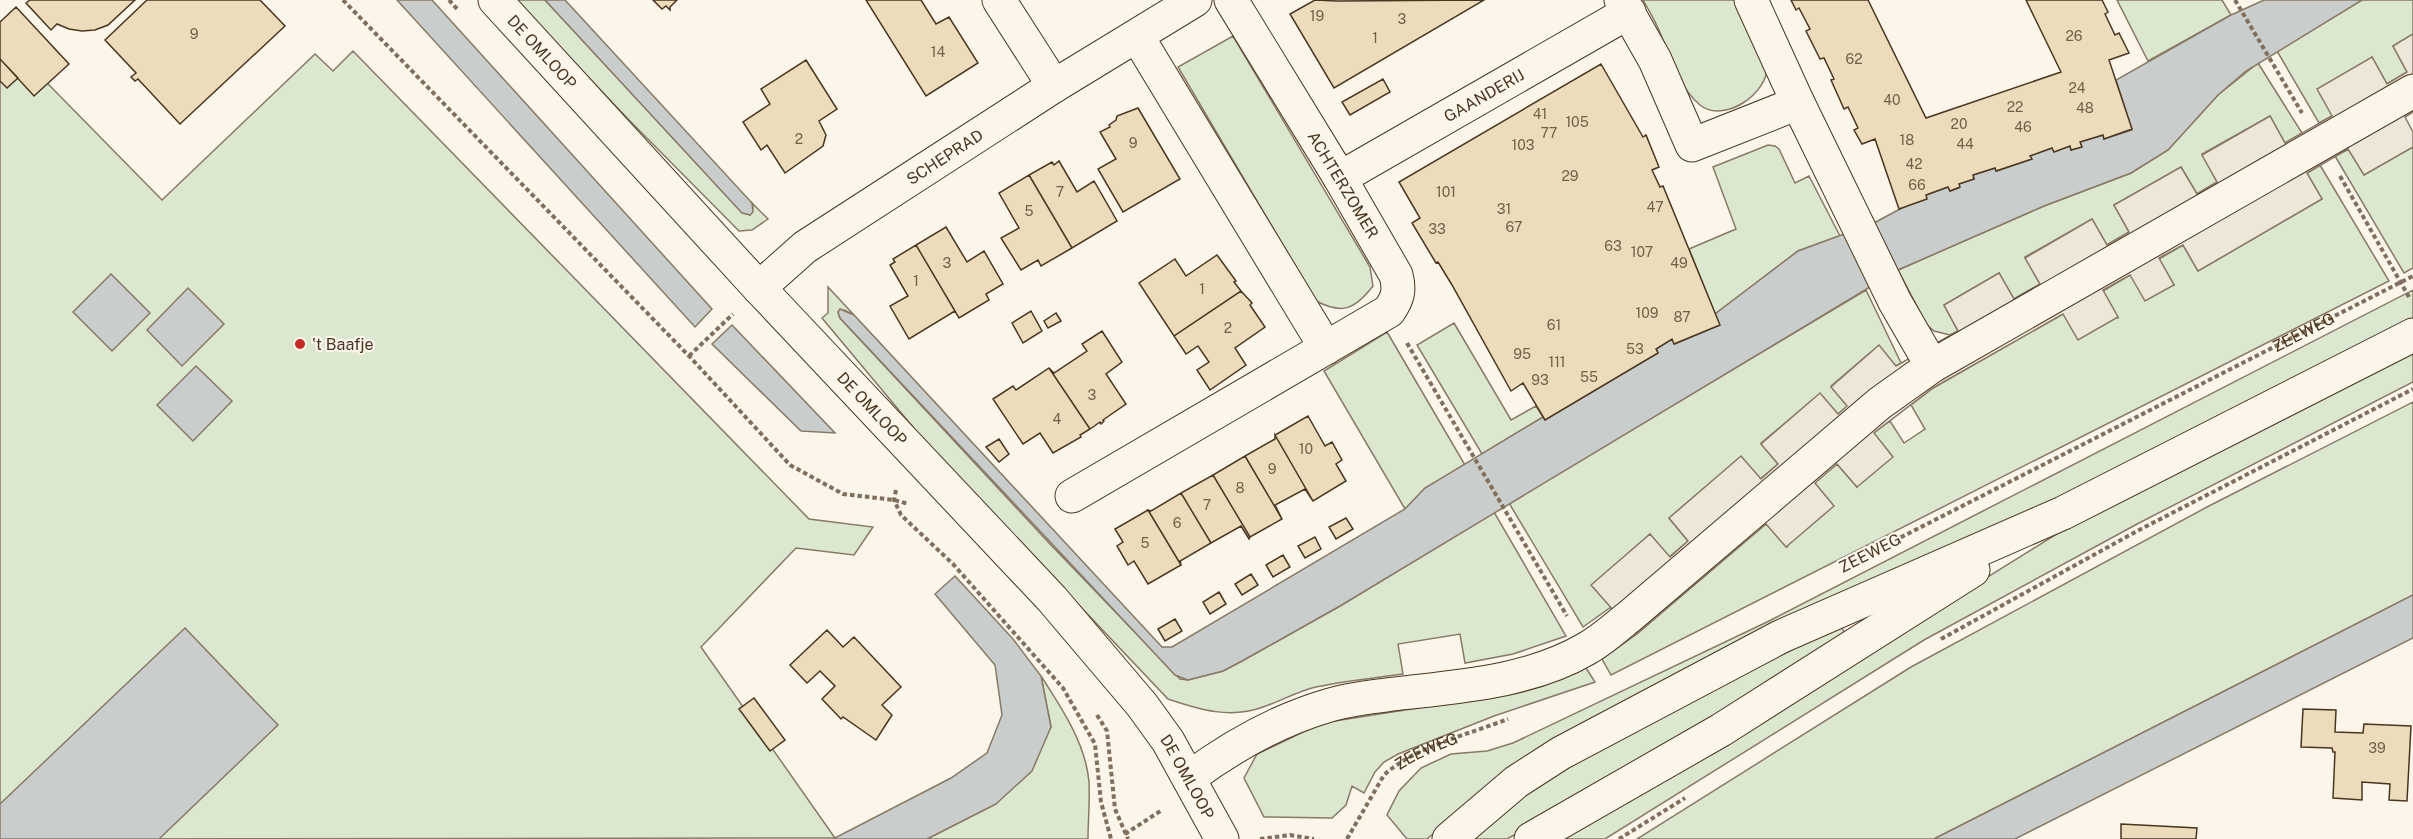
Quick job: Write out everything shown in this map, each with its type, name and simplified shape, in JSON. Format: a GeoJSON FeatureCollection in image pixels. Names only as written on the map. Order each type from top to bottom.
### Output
{"type":"FeatureCollection","features":[{"type":"Feature","properties":{"kind":"street","name":"DE OMLOOP"},"geometry":{"type":"LineString","coordinates":[[495,0],[759,288],[1059,608],[1142,705],[1168,741],[1222,839]]}},
{"type":"Feature","properties":{"kind":"street"},"geometry":{"type":"LineString","coordinates":[[999,0],[1054,86]]}},
{"type":"Feature","properties":{"kind":"street"},"geometry":{"type":"LineString","coordinates":[[1195,0],[1137,36],[1326,348]]}},
{"type":"Feature","properties":{"kind":"street","name":"ACHTERZOMER"},"geometry":{"type":"LineString","coordinates":[[1231,0],[1340,178],[1396,275],[1399,288],[1397,299],[1389,311]]}},
{"type":"Feature","properties":{"kind":"street"},"geometry":{"type":"LineString","coordinates":[[1751,0],[1798,103],[1895,302],[1932,366]]}},
{"type":"Feature","properties":{"kind":"street","name":"GAANDERIJ"},"geometry":{"type":"LineString","coordinates":[[1340,178],[1625,6],[1654,60],[1692,146],[1798,103]]}},
{"type":"Feature","properties":{"kind":"street","name":"SCHEPRAD"},"geometry":{"type":"LineString","coordinates":[[759,288],[805,247],[1054,86],[1137,36]]}},
{"type":"Feature","properties":{"kind":"street"},"geometry":{"type":"LineString","coordinates":[[1189,778],[1224,752],[1299,715],[1332,704],[1496,681],[1543,668],[1587,649],[1639,608],[1880,403],[1932,366],[2320,142],[2413,91]]}},
{"type":"Feature","properties":{"kind":"street"},"geometry":{"type":"LineString","coordinates":[[1072,496],[1389,311]]}},
{"type":"Feature","properties":{"kind":"street"},"geometry":{"type":"LineString","coordinates":[[1449,839],[1516,782],[1561,753],[1780,637],[2063,513],[2413,335]]}},
{"type":"Feature","properties":{"kind":"street"},"geometry":{"type":"LineString","coordinates":[[1531,839],[1721,730],[2063,513]]}},
{"type":"Feature","properties":{"kind":"path"},"geometry":{"type":"LineString","coordinates":[[343,0],[689,356],[790,465],[843,494],[894,500],[912,505]]}},
{"type":"Feature","properties":{"kind":"path"},"geometry":{"type":"LineString","coordinates":[[449,0],[465,17]]}},
{"type":"Feature","properties":{"kind":"path"},"geometry":{"type":"LineString","coordinates":[[2237,2],[2413,304]]}},
{"type":"Feature","properties":{"kind":"path","name":"ZEEWEG"},"geometry":{"type":"LineString","coordinates":[[1867,555],[2413,276]]}},
{"type":"Feature","properties":{"kind":"path"},"geometry":{"type":"LineString","coordinates":[[689,356],[759,288]]}},
{"type":"Feature","properties":{"kind":"path"},"geometry":{"type":"LineString","coordinates":[[1389,311],[1587,649]]}},
{"type":"Feature","properties":{"kind":"path"},"geometry":{"type":"LineString","coordinates":[[1933,643],[2139,530],[2413,389]]}},
{"type":"Feature","properties":{"kind":"path"},"geometry":{"type":"LineString","coordinates":[[898,485],[894,500],[901,515],[953,564],[1063,688],[1095,744],[1101,802],[1111,839]]}},
{"type":"Feature","properties":{"kind":"path"},"geometry":{"type":"LineString","coordinates":[[1095,712],[1107,731],[1115,809],[1128,839]]}},
{"type":"Feature","properties":{"kind":"path","name":"ZEEWEG"},"geometry":{"type":"LineString","coordinates":[[1347,839],[1384,776],[1392,768],[1433,748],[1510,719]]}},
{"type":"Feature","properties":{"kind":"path"},"geometry":{"type":"LineString","coordinates":[[1619,839],[1690,795]]}},
{"type":"Feature","properties":{"kind":"path"},"geometry":{"type":"LineString","coordinates":[[1260,839],[1290,835],[1314,839]]}},
{"type":"Feature","properties":{"kind":"green space"},"geometry":{"type":"Polygon","coordinates":[[[515,0],[545,0],[742,212],[750,215],[753,208],[752,203],[768,219],[752,230],[739,231],[515,0]]]}},
{"type":"Feature","properties":{"kind":"green space"},"geometry":{"type":"Polygon","coordinates":[[[1643,0],[1734,0],[1754,31],[1766,56],[1766,76],[1761,86],[1743,103],[1732,108],[1720,111],[1710,110],[1700,105],[1685,89],[1643,0]]]}},
{"type":"Feature","properties":{"kind":"green space"},"geometry":{"type":"Polygon","coordinates":[[[2117,0],[2222,0],[2231,15],[2148,61],[2117,0]]]}},
{"type":"Feature","properties":{"kind":"green space"},"geometry":{"type":"Polygon","coordinates":[[[2362,0],[2413,0],[2413,34],[2393,46],[2407,72],[2387,84],[2372,57],[2332,116],[2319,123],[2277,51],[2362,0]]]}},
{"type":"Feature","properties":{"kind":"green space","name":"'t Baafje"},"geometry":{"type":"Polygon","coordinates":[[[0,35],[162,200],[315,54],[333,71],[353,51],[809,519],[873,527],[854,555],[796,548],[701,647],[835,838],[0,839],[0,35]]]}},
{"type":"Feature","properties":{"kind":"green space"},"geometry":{"type":"Polygon","coordinates":[[[1233,36],[1370,267],[1373,286],[1354,305],[1334,308],[1316,301],[1178,67],[1233,36]]]}},
{"type":"Feature","properties":{"kind":"green space"},"geometry":{"type":"Polygon","coordinates":[[[2258,63],[2302,133],[2285,143],[2270,116],[2202,154],[2217,182],[2197,194],[2181,167],[2114,205],[2129,232],[2107,245],[2092,219],[2025,257],[2040,284],[2014,299],[1999,273],[1944,305],[1958,331],[1950,335],[1934,331],[1927,325],[1898,270],[2044,206],[2131,173],[2168,150],[2218,95],[2258,63]]]}},
{"type":"Feature","properties":{"kind":"green space"},"geometry":{"type":"Polygon","coordinates":[[[1768,145],[1779,149],[1795,183],[1809,176],[1840,236],[1798,251],[1715,314],[1689,249],[1736,229],[1713,167],[1768,145]]]}},
{"type":"Feature","properties":{"kind":"green space"},"geometry":{"type":"Polygon","coordinates":[[[2413,147],[2413,268],[2404,273],[2335,156],[2349,149],[2364,175],[2413,147]]]}},
{"type":"Feature","properties":{"kind":"green space"},"geometry":{"type":"Polygon","coordinates":[[[2320,165],[2389,281],[1611,675],[1602,659],[1637,634],[1767,523],[1787,547],[1814,483],[1837,464],[1857,487],[1873,433],[1890,421],[1904,443],[1925,429],[1911,405],[1933,388],[2063,314],[2118,318],[2103,291],[2130,275],[2174,285],[2159,259],[2183,245],[2198,271],[2322,199],[2307,173],[2320,165]]]}},
{"type":"Feature","properties":{"kind":"green space"},"geometry":{"type":"Polygon","coordinates":[[[828,287],[854,315],[844,310],[838,312],[840,318],[1049,543],[1180,679],[1188,680],[1223,671],[1242,661],[1340,606],[1494,512],[1566,636],[1513,654],[1465,663],[1460,634],[1398,644],[1403,674],[1316,687],[1251,711],[1216,712],[1168,699],[933,451],[822,318],[828,313],[828,287]]]}},
{"type":"Feature","properties":{"kind":"green space"},"geometry":{"type":"Polygon","coordinates":[[[1866,290],[1901,363],[1896,366],[1878,346],[1831,386],[1848,406],[1838,414],[1820,394],[1761,443],[1778,464],[1760,479],[1741,457],[1669,518],[1688,541],[1669,557],[1650,534],[1592,585],[1611,607],[1583,627],[1509,503],[1866,290]]]}},
{"type":"Feature","properties":{"kind":"green space"},"geometry":{"type":"Polygon","coordinates":[[[2413,290],[2413,325],[1506,772],[1427,839],[1407,839],[1387,815],[1399,791],[1421,768],[1451,754],[1487,751],[1513,743],[1767,622],[2413,290]]]}},
{"type":"Feature","properties":{"kind":"green space"},"geometry":{"type":"Polygon","coordinates":[[[1454,323],[1511,420],[1536,406],[1543,417],[1482,454],[1417,345],[1454,323]]]}},
{"type":"Feature","properties":{"kind":"green space"},"geometry":{"type":"Polygon","coordinates":[[[1387,332],[1465,465],[1425,488],[1405,509],[1324,371],[1387,332]]]}},
{"type":"Feature","properties":{"kind":"green space"},"geometry":{"type":"Polygon","coordinates":[[[2413,351],[2413,382],[2139,523],[1924,640],[1605,839],[1557,839],[1764,716],[2081,519],[2413,351]]]}},
{"type":"Feature","properties":{"kind":"green space"},"geometry":{"type":"Polygon","coordinates":[[[2413,402],[2413,595],[1934,839],[1637,839],[1911,667],[2207,507],[2413,402]]]}},
{"type":"Feature","properties":{"kind":"green space"},"geometry":{"type":"Polygon","coordinates":[[[1840,625],[1848,639],[1720,719],[1507,839],[1463,839],[1567,766],[1840,625]]]}},
{"type":"Feature","properties":{"kind":"green space"},"geometry":{"type":"Polygon","coordinates":[[[1586,668],[1595,682],[1494,716],[1398,754],[1384,762],[1375,772],[1364,793],[1352,786],[1346,805],[1332,818],[1264,817],[1244,778],[1257,754],[1322,723],[1488,697],[1586,668]]]}},
{"type":"Feature","properties":{"kind":"green space"},"geometry":{"type":"Polygon","coordinates":[[[1041,676],[1071,726],[1083,754],[1089,782],[1088,839],[927,839],[996,804],[1051,727],[1041,676]]]}},
{"type":"Feature","properties":{"kind":"shaded area"},"geometry":{"type":"Polygon","coordinates":[[[397,0],[432,0],[712,309],[695,327],[397,0]]]}},
{"type":"Feature","properties":{"kind":"shaded area"},"geometry":{"type":"Polygon","coordinates":[[[545,0],[565,0],[752,203],[753,212],[750,215],[742,213],[545,0]]]}},
{"type":"Feature","properties":{"kind":"shaded area"},"geometry":{"type":"Polygon","coordinates":[[[2264,0],[2362,0],[2246,71],[2218,95],[2168,150],[2131,173],[2044,206],[1898,270],[1340,606],[1223,671],[1188,680],[1175,675],[840,318],[838,312],[840,309],[854,315],[1162,647],[1172,647],[1405,509],[1425,488],[1543,417],[1545,420],[1658,353],[1656,349],[1672,339],[1675,344],[1719,325],[1715,314],[1798,251],[1874,223],[1926,195],[1948,187],[1950,191],[1959,188],[1959,184],[1974,179],[1973,175],[1995,168],[1997,171],[2031,159],[2030,156],[2052,148],[2054,151],[2070,146],[2071,150],[2081,147],[2080,142],[2103,135],[2104,139],[2132,130],[2116,80],[2231,15],[2264,0]]]}},
{"type":"Feature","properties":{"kind":"shaded area"},"geometry":{"type":"Polygon","coordinates":[[[2413,34],[2413,112],[2405,117],[2413,132],[2413,147],[2364,175],[2348,149],[2307,173],[2322,199],[2198,271],[2183,245],[2159,258],[2174,285],[2145,301],[2130,275],[2103,290],[2118,317],[2078,340],[2063,314],[1933,388],[1874,433],[1893,457],[1857,487],[1837,464],[1815,483],[1834,506],[1786,547],[1766,524],[1635,635],[1591,585],[1650,534],[1670,557],[1688,541],[1669,518],[1741,456],[1761,479],[1778,464],[1761,444],[1820,393],[1838,414],[1847,406],[1831,387],[1879,345],[1896,366],[1958,331],[1944,305],[1999,273],[2014,299],[2040,284],[2025,258],[2092,219],[2107,245],[2129,232],[2114,205],[2181,167],[2197,194],[2217,182],[2202,155],[2270,116],[2285,143],[2332,116],[2317,89],[2372,57],[2387,84],[2407,72],[2393,46],[2413,34]]]}},
{"type":"Feature","properties":{"kind":"shaded area"},"geometry":{"type":"Polygon","coordinates":[[[111,274],[150,313],[112,351],[73,312],[111,274]]]}},
{"type":"Feature","properties":{"kind":"shaded area"},"geometry":{"type":"Polygon","coordinates":[[[188,288],[224,324],[182,366],[147,330],[188,288]]]}},
{"type":"Feature","properties":{"kind":"shaded area"},"geometry":{"type":"Polygon","coordinates":[[[732,325],[835,433],[801,431],[712,344],[732,325]]]}},
{"type":"Feature","properties":{"kind":"shaded area"},"geometry":{"type":"Polygon","coordinates":[[[196,366],[232,401],[193,441],[157,405],[196,366]]]}},
{"type":"Feature","properties":{"kind":"shaded area"},"geometry":{"type":"Polygon","coordinates":[[[955,576],[1013,639],[1041,676],[1051,727],[1032,771],[996,804],[927,839],[833,839],[951,778],[987,753],[1002,715],[995,665],[935,594],[955,576]]]}},
{"type":"Feature","properties":{"kind":"shaded area"},"geometry":{"type":"Polygon","coordinates":[[[2413,595],[2413,638],[2015,839],[1934,839],[2413,595]]]}},
{"type":"Feature","properties":{"kind":"shaded area"},"geometry":{"type":"Polygon","coordinates":[[[185,628],[278,725],[159,839],[0,839],[0,804],[185,628]]]}},
{"type":"Feature","properties":{"kind":"building"},"geometry":{"type":"Polygon","coordinates":[[[30,0],[135,0],[108,25],[95,30],[82,31],[57,24],[51,30],[26,3],[30,0]]]}},
{"type":"Feature","properties":{"kind":"building"},"geometry":{"type":"Polygon","coordinates":[[[147,0],[260,0],[285,26],[180,124],[138,79],[135,81],[131,77],[136,73],[105,40],[147,0]]]}},
{"type":"Feature","properties":{"kind":"building"},"geometry":{"type":"Polygon","coordinates":[[[653,0],[677,0],[670,10],[666,6],[662,9],[653,0]]]}},
{"type":"Feature","properties":{"kind":"building"},"geometry":{"type":"Polygon","coordinates":[[[866,0],[921,0],[936,24],[949,17],[978,63],[926,96],[866,0]]]}},
{"type":"Feature","properties":{"kind":"building"},"geometry":{"type":"Polygon","coordinates":[[[1315,0],[1484,0],[1334,88],[1290,14],[1315,0]]]}},
{"type":"Feature","properties":{"kind":"building"},"geometry":{"type":"Polygon","coordinates":[[[1791,0],[1868,0],[1926,118],[2061,72],[2026,0],[2102,0],[2108,12],[2105,14],[2115,35],[2119,33],[2129,53],[2109,60],[2132,129],[2104,139],[2103,135],[2080,142],[2082,147],[2071,150],[2070,146],[2054,152],[2052,148],[2030,156],[2032,159],[1996,171],[1995,168],[1973,175],[1974,179],[1959,184],[1960,187],[1950,191],[1948,187],[1926,195],[1927,199],[1899,209],[1875,139],[1862,144],[1854,130],[1858,128],[1848,107],[1844,109],[1824,58],[1820,59],[1806,31],[1810,29],[1799,8],[1796,10],[1791,0]]]}},
{"type":"Feature","properties":{"kind":"building"},"geometry":{"type":"Polygon","coordinates":[[[16,7],[69,64],[34,96],[0,59],[0,22],[16,7]]]}},
{"type":"Feature","properties":{"kind":"building"},"geometry":{"type":"Polygon","coordinates":[[[0,59],[18,78],[7,88],[0,81],[0,59]]]}},
{"type":"Feature","properties":{"kind":"building"},"geometry":{"type":"Polygon","coordinates":[[[806,60],[837,109],[819,121],[826,135],[823,146],[785,173],[767,145],[761,150],[743,122],[770,104],[761,89],[806,60]]]}},
{"type":"Feature","properties":{"kind":"building"},"geometry":{"type":"Polygon","coordinates":[[[1601,64],[1643,137],[1646,135],[1659,167],[1652,170],[1660,187],[1663,186],[1720,325],[1674,344],[1672,339],[1656,349],[1658,353],[1545,420],[1523,383],[1511,391],[1452,285],[1412,223],[1420,218],[1399,182],[1601,64]]]}},
{"type":"Feature","properties":{"kind":"building"},"geometry":{"type":"Polygon","coordinates":[[[1383,79],[1390,92],[1350,115],[1342,102],[1383,79]]]}},
{"type":"Feature","properties":{"kind":"building"},"geometry":{"type":"Polygon","coordinates":[[[1138,108],[1180,179],[1123,212],[1098,169],[1116,159],[1100,132],[1110,127],[1109,125],[1116,120],[1117,116],[1138,108]]]}},
{"type":"Feature","properties":{"kind":"building"},"geometry":{"type":"Polygon","coordinates":[[[1059,161],[1077,192],[1094,181],[1117,221],[1072,248],[1029,175],[1052,162],[1054,165],[1059,161]]]}},
{"type":"Feature","properties":{"kind":"building"},"geometry":{"type":"Polygon","coordinates":[[[1029,175],[1072,248],[1041,266],[1038,260],[1021,270],[1001,238],[1019,228],[999,193],[1029,175]]]}},
{"type":"Feature","properties":{"kind":"building"},"geometry":{"type":"Polygon","coordinates":[[[946,227],[967,262],[984,251],[1003,284],[986,294],[989,300],[959,318],[916,245],[946,227]]]}},
{"type":"Feature","properties":{"kind":"building"},"geometry":{"type":"Polygon","coordinates":[[[916,245],[955,311],[909,339],[890,306],[908,296],[890,265],[895,262],[893,259],[916,245]]]}},
{"type":"Feature","properties":{"kind":"building"},"geometry":{"type":"Polygon","coordinates":[[[1217,255],[1241,291],[1174,336],[1139,283],[1175,259],[1186,276],[1217,255]]]}},
{"type":"Feature","properties":{"kind":"building"},"geometry":{"type":"Polygon","coordinates":[[[1241,291],[1252,303],[1250,305],[1265,327],[1235,348],[1246,365],[1210,390],[1197,370],[1209,362],[1198,346],[1186,354],[1174,336],[1241,291]]]}},
{"type":"Feature","properties":{"kind":"building"},"geometry":{"type":"Polygon","coordinates":[[[1031,311],[1042,331],[1023,343],[1012,323],[1031,311]]]}},
{"type":"Feature","properties":{"kind":"building"},"geometry":{"type":"Polygon","coordinates":[[[1056,313],[1061,321],[1048,328],[1044,321],[1056,313]]]}},
{"type":"Feature","properties":{"kind":"building"},"geometry":{"type":"Polygon","coordinates":[[[1102,331],[1122,362],[1106,374],[1126,404],[1103,420],[1101,424],[1100,422],[1090,429],[1049,368],[1054,373],[1087,351],[1082,344],[1102,331]]]}},
{"type":"Feature","properties":{"kind":"building"},"geometry":{"type":"Polygon","coordinates":[[[1049,368],[1090,429],[1080,435],[1081,437],[1053,453],[1040,433],[1023,444],[993,399],[1013,386],[1016,390],[1049,368]]]}},
{"type":"Feature","properties":{"kind":"building"},"geometry":{"type":"Polygon","coordinates":[[[1308,416],[1325,446],[1332,442],[1342,460],[1336,464],[1346,481],[1313,501],[1275,435],[1308,416]]]}},
{"type":"Feature","properties":{"kind":"building"},"geometry":{"type":"Polygon","coordinates":[[[1275,435],[1313,501],[1305,489],[1275,505],[1282,519],[1245,456],[1275,439],[1275,435]]]}},
{"type":"Feature","properties":{"kind":"building"},"geometry":{"type":"Polygon","coordinates":[[[999,439],[1009,454],[999,462],[986,447],[999,439]]]}},
{"type":"Feature","properties":{"kind":"building"},"geometry":{"type":"Polygon","coordinates":[[[1245,456],[1282,519],[1250,537],[1213,475],[1245,456]]]}},
{"type":"Feature","properties":{"kind":"building"},"geometry":{"type":"Polygon","coordinates":[[[1213,475],[1250,537],[1249,539],[1241,526],[1211,543],[1181,493],[1213,475]]]}},
{"type":"Feature","properties":{"kind":"building"},"geometry":{"type":"Polygon","coordinates":[[[1181,493],[1211,543],[1180,561],[1181,565],[1148,510],[1151,511],[1181,493]]]}},
{"type":"Feature","properties":{"kind":"building"},"geometry":{"type":"Polygon","coordinates":[[[1148,510],[1181,565],[1148,584],[1134,561],[1128,565],[1117,546],[1123,542],[1115,529],[1148,510]]]}},
{"type":"Feature","properties":{"kind":"building"},"geometry":{"type":"Polygon","coordinates":[[[1346,518],[1353,529],[1336,539],[1329,527],[1346,518]]]}},
{"type":"Feature","properties":{"kind":"building"},"geometry":{"type":"Polygon","coordinates":[[[1315,537],[1321,549],[1305,558],[1298,546],[1315,537]]]}},
{"type":"Feature","properties":{"kind":"building"},"geometry":{"type":"Polygon","coordinates":[[[1283,555],[1290,567],[1273,577],[1266,565],[1283,555]]]}},
{"type":"Feature","properties":{"kind":"building"},"geometry":{"type":"Polygon","coordinates":[[[1251,574],[1258,585],[1242,595],[1235,584],[1251,574]]]}},
{"type":"Feature","properties":{"kind":"building"},"geometry":{"type":"Polygon","coordinates":[[[1219,592],[1226,604],[1210,614],[1203,602],[1219,592]]]}},
{"type":"Feature","properties":{"kind":"building"},"geometry":{"type":"Polygon","coordinates":[[[1175,619],[1182,631],[1165,641],[1158,629],[1175,619]]]}},
{"type":"Feature","properties":{"kind":"building"},"geometry":{"type":"Polygon","coordinates":[[[827,630],[843,647],[854,637],[901,687],[882,705],[892,715],[876,740],[843,717],[841,719],[822,699],[835,686],[820,671],[807,683],[790,665],[827,630]]]}},
{"type":"Feature","properties":{"kind":"building"},"geometry":{"type":"Polygon","coordinates":[[[754,698],[785,740],[770,751],[739,709],[754,698]]]}},
{"type":"Feature","properties":{"kind":"building"},"geometry":{"type":"Polygon","coordinates":[[[2303,709],[2336,710],[2335,732],[2363,733],[2364,724],[2411,726],[2407,801],[2389,800],[2390,784],[2362,782],[2362,800],[2333,798],[2335,752],[2332,748],[2301,747],[2303,709]]]}},
{"type":"Feature","properties":{"kind":"building"},"geometry":{"type":"Polygon","coordinates":[[[2121,824],[2197,828],[2196,839],[2121,839],[2121,824]]]}},
{"type":"Feature","properties":{"kind":"place","name":"'t Baafje"},"geometry":{"type":"Point","coordinates":[300,344]}}]}
